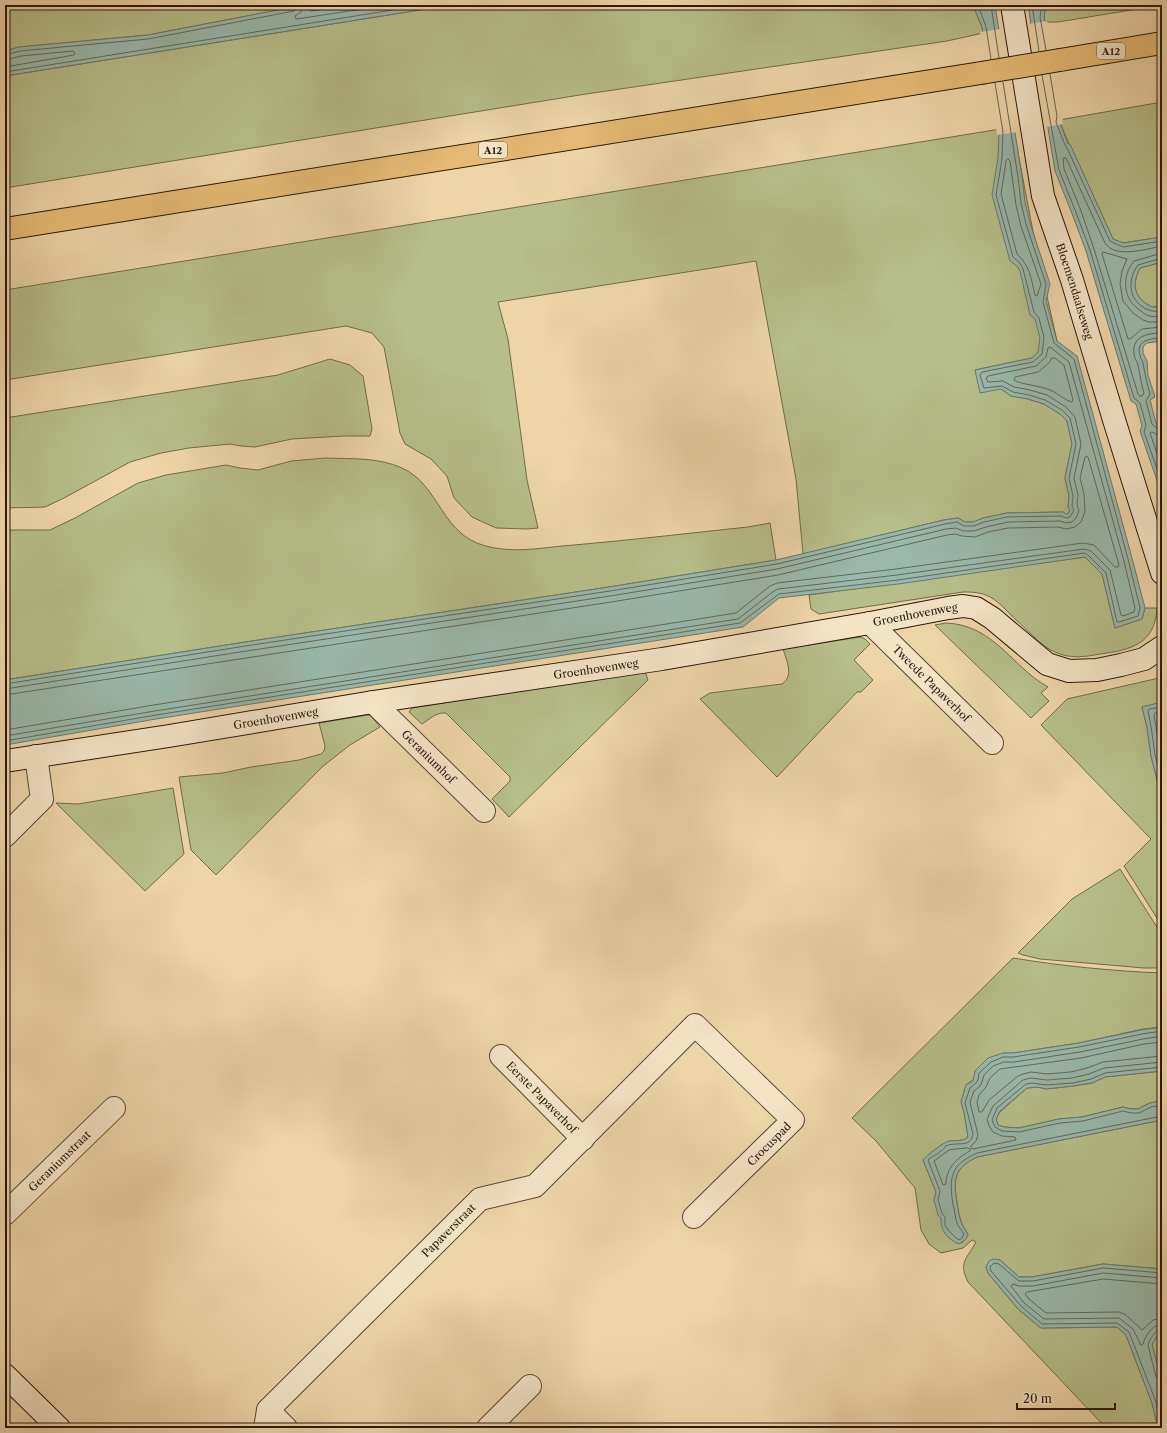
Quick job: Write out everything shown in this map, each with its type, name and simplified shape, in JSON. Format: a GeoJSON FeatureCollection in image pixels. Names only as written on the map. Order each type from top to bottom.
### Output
{"type":"FeatureCollection","features":[{"type":"Feature","properties":{"kind":"highway","name":"A12"},"geometry":{"type":"LineString","coordinates":[[5,229],[1162,43]]}},
{"type":"Feature","properties":{"kind":"street","name":"Bloemendaalseweg"},"geometry":{"type":"LineString","coordinates":[[1012,5],[1043,196],[1072,280],[1117,431],[1162,573]]}},
{"type":"Feature","properties":{"kind":"street","name":"Groenhovenweg"},"geometry":{"type":"LineString","coordinates":[[5,761],[169,736],[373,702],[662,659],[963,606],[976,608],[992,618],[1047,664],[1069,671],[1097,670],[1144,659],[1162,647]]}},
{"type":"Feature","properties":{"kind":"street","name":"Tweede Papaverhof"},"geometry":{"type":"LineString","coordinates":[[870,623],[992,743]]}},
{"type":"Feature","properties":{"kind":"street","name":"Geraniumhof"},"geometry":{"type":"LineString","coordinates":[[373,702],[484,811]]}},
{"type":"Feature","properties":{"kind":"street"},"geometry":{"type":"LineString","coordinates":[[5,836],[42,799],[36,756]]}},
{"type":"Feature","properties":{"kind":"street","name":"Papaverstraat"},"geometry":{"type":"LineString","coordinates":[[266,1419],[480,1199],[535,1186],[695,1025],[724,1054]]}},
{"type":"Feature","properties":{"kind":"street","name":"Crocuspad"},"geometry":{"type":"LineString","coordinates":[[694,1217],[793,1120],[724,1054]]}},
{"type":"Feature","properties":{"kind":"street","name":"Eerste Papaverhof"},"geometry":{"type":"LineString","coordinates":[[501,1056],[583,1139]]}},
{"type":"Feature","properties":{"kind":"street","name":"Geraniumstraat"},"geometry":{"type":"LineString","coordinates":[[5,1214],[114,1108]]}},
{"type":"Feature","properties":{"kind":"street"},"geometry":{"type":"LineString","coordinates":[[5,1375],[59,1428]]}},
{"type":"Feature","properties":{"kind":"street"},"geometry":{"type":"LineString","coordinates":[[488,1428],[530,1386]]}},
{"type":"Feature","properties":{"kind":"street"},"geometry":{"type":"LineString","coordinates":[[266,1419],[286,1428]]}},
{"type":"Feature","properties":{"kind":"green space"},"geometry":{"type":"Polygon","coordinates":[[[5,5],[304,5],[148,35],[19,47],[5,51],[5,5]]]}},
{"type":"Feature","properties":{"kind":"green space"},"geometry":{"type":"Polygon","coordinates":[[[451,5],[973,5],[983,33],[947,41],[586,94],[5,188],[5,76],[451,5]]]}},
{"type":"Feature","properties":{"kind":"green space"},"geometry":{"type":"Polygon","coordinates":[[[1046,5],[1162,5],[1058,22],[1045,22],[1044,16],[1046,5]]]}},
{"type":"Feature","properties":{"kind":"green space"},"geometry":{"type":"Polygon","coordinates":[[[1162,102],[1162,237],[1123,243],[1113,239],[1059,120],[1162,102]]]}},
{"type":"Feature","properties":{"kind":"green space"},"geometry":{"type":"Polygon","coordinates":[[[1013,127],[1036,247],[1057,341],[1038,352],[1032,358],[975,370],[1011,396],[1044,404],[1060,414],[1067,421],[1072,444],[1065,478],[1069,496],[1068,507],[1070,510],[1068,514],[1063,512],[1007,513],[983,518],[974,522],[965,522],[958,518],[944,520],[803,554],[796,479],[756,261],[498,302],[508,339],[527,480],[538,528],[496,528],[472,517],[454,498],[447,476],[431,459],[405,444],[400,433],[384,347],[372,333],[346,326],[5,380],[5,290],[1013,127]]]}},
{"type":"Feature","properties":{"kind":"green space"},"geometry":{"type":"Polygon","coordinates":[[[1162,262],[1162,307],[1152,307],[1145,303],[1137,294],[1135,281],[1140,268],[1162,262]]]}},
{"type":"Feature","properties":{"kind":"green space"},"geometry":{"type":"Polygon","coordinates":[[[330,359],[350,365],[363,376],[372,429],[370,436],[292,439],[255,447],[230,444],[189,448],[161,453],[130,462],[45,507],[5,508],[5,418],[278,375],[330,359]]]}},
{"type":"Feature","properties":{"kind":"green space"},"geometry":{"type":"Polygon","coordinates":[[[325,458],[374,460],[393,464],[402,468],[415,476],[425,486],[459,532],[471,540],[486,546],[508,550],[519,550],[618,541],[748,527],[770,523],[776,560],[5,680],[5,530],[50,530],[138,483],[166,475],[226,465],[258,470],[291,461],[325,458]]]}},
{"type":"Feature","properties":{"kind":"green space"},"geometry":{"type":"Polygon","coordinates":[[[1085,557],[1102,574],[1115,628],[1142,619],[1145,608],[1157,608],[1152,630],[1139,643],[1122,650],[1111,652],[1077,657],[1066,656],[1049,649],[1042,644],[1000,604],[990,597],[973,592],[963,592],[819,614],[811,609],[809,595],[1085,557]]]}},
{"type":"Feature","properties":{"kind":"green space"},"geometry":{"type":"Polygon","coordinates":[[[946,623],[963,625],[990,639],[1035,678],[1048,687],[1041,693],[1049,701],[1031,718],[935,625],[946,623]]]}},
{"type":"Feature","properties":{"kind":"green space"},"geometry":{"type":"Polygon","coordinates":[[[860,637],[865,639],[870,644],[854,660],[873,680],[861,692],[857,692],[777,777],[700,699],[710,693],[782,684],[786,681],[789,673],[788,663],[783,649],[860,637]]]}},
{"type":"Feature","properties":{"kind":"green space"},"geometry":{"type":"Polygon","coordinates":[[[645,671],[648,680],[509,817],[492,799],[510,781],[510,777],[446,713],[436,715],[422,724],[409,712],[412,708],[645,671]]]}},
{"type":"Feature","properties":{"kind":"green space"},"geometry":{"type":"Polygon","coordinates":[[[1162,678],[1162,703],[1142,707],[1147,727],[1151,756],[1162,799],[1162,926],[1124,866],[1151,839],[1041,725],[1067,699],[1162,678]]]}},
{"type":"Feature","properties":{"kind":"green space"},"geometry":{"type":"Polygon","coordinates":[[[368,715],[371,716],[380,727],[350,745],[322,767],[216,875],[191,850],[179,777],[223,773],[299,760],[321,754],[324,751],[325,746],[319,723],[368,715]]]}},
{"type":"Feature","properties":{"kind":"green space"},"geometry":{"type":"Polygon","coordinates":[[[173,788],[184,854],[145,891],[56,803],[78,804],[173,788]]]}},
{"type":"Feature","properties":{"kind":"green space"},"geometry":{"type":"Polygon","coordinates":[[[1120,869],[1162,935],[1162,968],[1144,968],[1040,959],[1018,953],[1072,899],[1120,869]]]}},
{"type":"Feature","properties":{"kind":"green space"},"geometry":{"type":"Polygon","coordinates":[[[1013,958],[1087,968],[1162,973],[1162,1027],[1143,1029],[1079,1043],[1013,1053],[1003,1053],[975,1071],[974,1079],[966,1085],[961,1102],[968,1137],[966,1139],[947,1142],[935,1149],[923,1160],[936,1192],[934,1200],[941,1218],[962,1243],[968,1235],[962,1225],[959,1215],[955,1187],[957,1175],[969,1161],[977,1157],[1162,1120],[1162,1269],[1103,1264],[1032,1277],[1019,1277],[1000,1260],[986,1267],[988,1273],[1018,1309],[1041,1328],[1117,1327],[1126,1335],[1152,1403],[1158,1428],[1106,1428],[968,1282],[965,1275],[964,1265],[976,1242],[972,1240],[963,1248],[941,1253],[929,1244],[921,1230],[915,1188],[876,1141],[852,1118],[1013,958]]]}},
{"type":"Feature","properties":{"kind":"green space"},"geometry":{"type":"Polygon","coordinates":[[[1162,1071],[1162,1101],[1150,1103],[1138,1109],[1123,1107],[1082,1117],[1059,1119],[1019,1128],[998,1125],[996,1119],[1000,1112],[1027,1088],[1038,1087],[1046,1089],[1073,1086],[1092,1083],[1105,1077],[1162,1071]]]}},
{"type":"Feature","properties":{"kind":"green space"},"geometry":{"type":"Polygon","coordinates":[[[1162,1332],[1162,1381],[1152,1345],[1156,1337],[1162,1332]]]}},
{"type":"Feature","properties":{"kind":"water"},"geometry":{"type":"Polygon","coordinates":[[[304,5],[451,5],[5,76],[5,51],[19,47],[148,35],[304,5]]]}},
{"type":"Feature","properties":{"kind":"water"},"geometry":{"type":"Polygon","coordinates":[[[973,5],[995,5],[1025,202],[1030,223],[1050,284],[1046,301],[1057,341],[1077,356],[1145,608],[1142,619],[1115,628],[1102,574],[1085,557],[898,584],[779,598],[743,627],[156,719],[5,745],[5,680],[776,560],[944,520],[958,518],[965,522],[973,522],[983,518],[1007,513],[1063,512],[1068,514],[1070,510],[1068,507],[1069,496],[1065,478],[1072,444],[1067,421],[1060,414],[1044,404],[1011,396],[1001,389],[980,393],[975,370],[1032,358],[1038,352],[1040,338],[1035,319],[1030,315],[1020,271],[1017,266],[1010,261],[992,195],[998,158],[999,132],[982,27],[973,5]]]}},
{"type":"Feature","properties":{"kind":"water"},"geometry":{"type":"Polygon","coordinates":[[[1028,5],[1046,5],[1044,16],[1059,120],[1068,144],[1070,144],[1113,239],[1123,243],[1162,237],[1162,262],[1140,268],[1136,277],[1135,286],[1137,294],[1145,303],[1152,307],[1162,307],[1162,341],[1147,343],[1143,347],[1143,353],[1147,361],[1148,375],[1155,397],[1150,400],[1156,423],[1162,427],[1162,495],[1140,431],[1142,426],[1136,404],[1131,401],[1086,251],[1055,171],[1028,5]]]}},
{"type":"Feature","properties":{"kind":"water"},"geometry":{"type":"Polygon","coordinates":[[[1162,702],[1162,799],[1151,756],[1147,727],[1142,707],[1162,702]]]}},
{"type":"Feature","properties":{"kind":"water"},"geometry":{"type":"Polygon","coordinates":[[[1162,1027],[1162,1071],[1105,1077],[1092,1083],[1073,1086],[1046,1089],[1038,1087],[1027,1088],[1000,1111],[996,1119],[998,1125],[1019,1128],[1059,1119],[1082,1117],[1123,1107],[1138,1109],[1150,1103],[1162,1101],[1162,1120],[977,1157],[969,1161],[957,1175],[955,1187],[960,1220],[968,1235],[965,1240],[959,1244],[951,1240],[945,1234],[934,1200],[936,1192],[923,1160],[935,1149],[947,1142],[966,1139],[968,1137],[961,1102],[966,1085],[973,1081],[975,1071],[988,1058],[1003,1053],[1013,1053],[1079,1043],[1162,1027]]]}},
{"type":"Feature","properties":{"kind":"water"},"geometry":{"type":"Polygon","coordinates":[[[993,1259],[1000,1260],[1019,1277],[1032,1277],[1103,1264],[1162,1269],[1162,1332],[1156,1337],[1152,1345],[1162,1381],[1162,1428],[1158,1428],[1152,1403],[1126,1335],[1117,1327],[1041,1328],[1018,1309],[988,1273],[986,1267],[989,1261],[993,1259]]]}},
{"type":"Feature","properties":{"kind":"pier"},"geometry":{"type":"Polygon","coordinates":[[[1047,21],[1063,124],[1046,127],[1044,123],[1029,24],[1047,21]]]}},
{"type":"Feature","properties":{"kind":"pier"},"geometry":{"type":"Polygon","coordinates":[[[1001,29],[1017,132],[997,135],[980,32],[1001,29]]]}}]}
